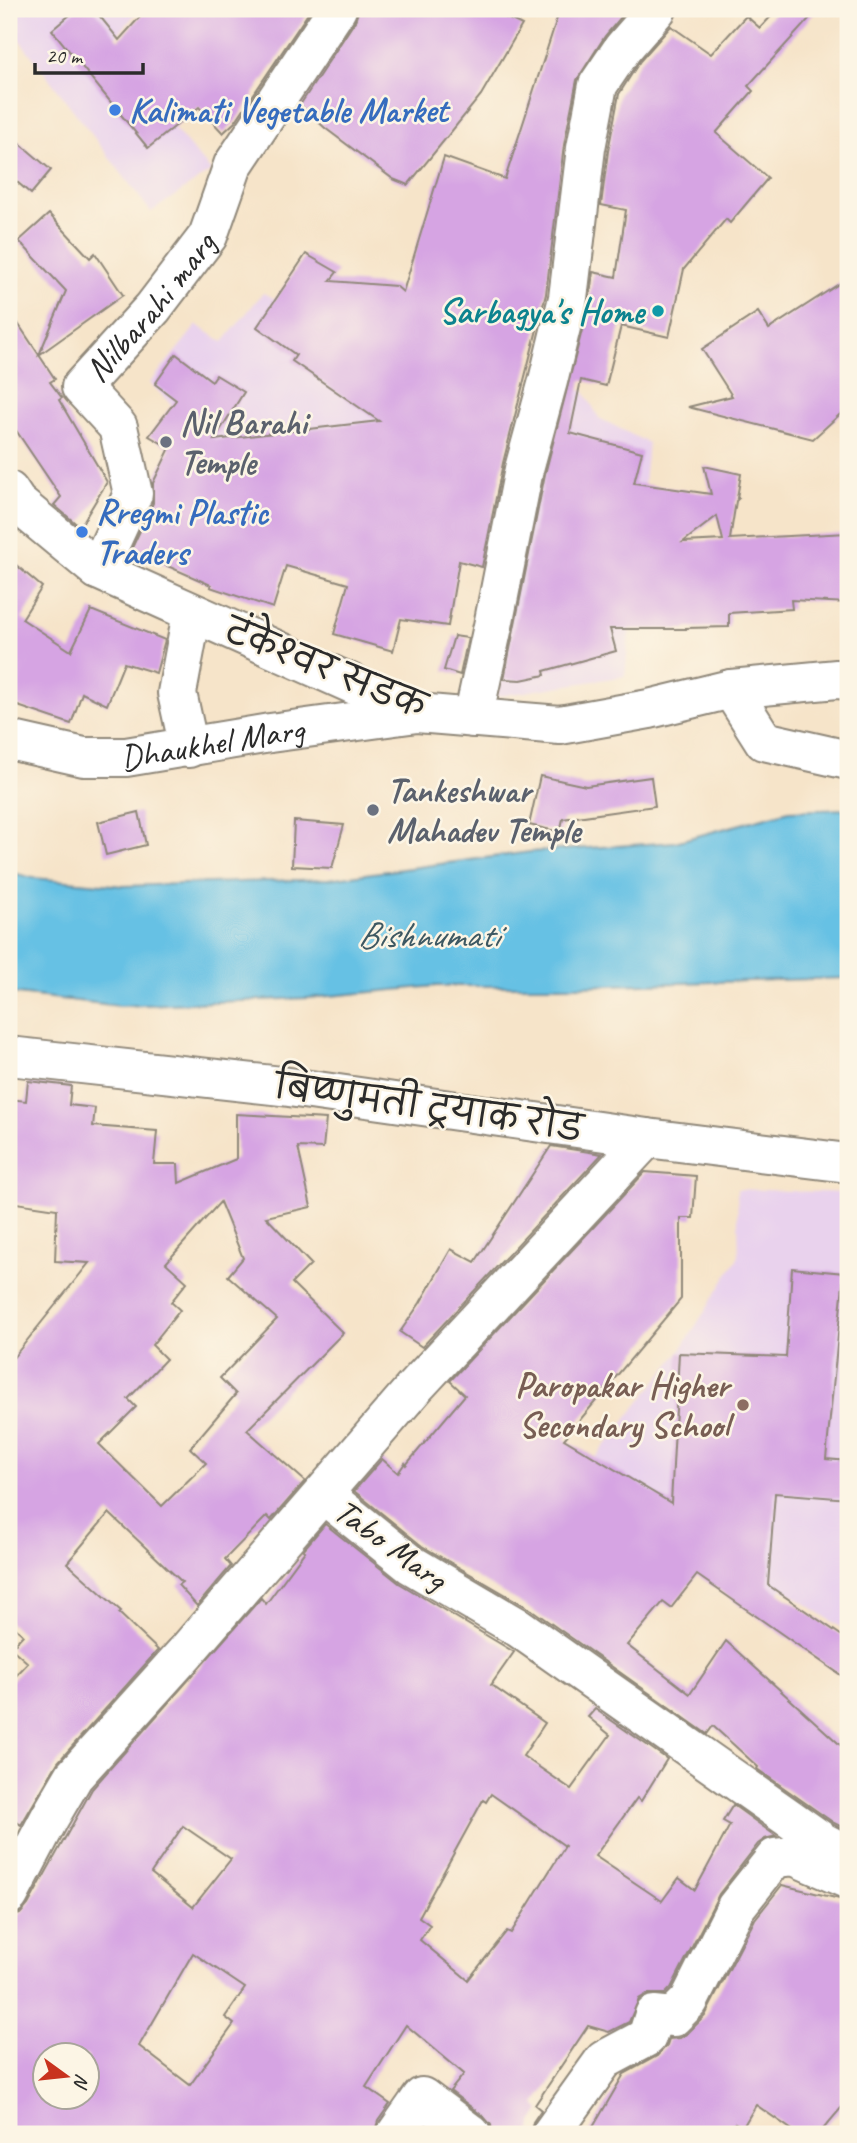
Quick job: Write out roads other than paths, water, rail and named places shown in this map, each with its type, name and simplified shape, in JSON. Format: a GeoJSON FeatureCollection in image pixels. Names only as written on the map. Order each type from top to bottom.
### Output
{"type":"FeatureCollection","features":[{"type":"Feature","properties":{"kind":"street","name":"Nilbarahi marg"},"geometry":{"type":"LineString","coordinates":[[98,570],[132,494],[118,427],[81,387],[153,308],[208,236],[233,165],[337,9]]}},
{"type":"Feature","properties":{"kind":"street"},"geometry":{"type":"LineString","coordinates":[[472,718],[524,469],[568,298],[586,148],[598,85],[623,48],[657,9]]}},
{"type":"Feature","properties":{"kind":"street","name":"टंकेश्वर सडक"},"geometry":{"type":"LineString","coordinates":[[9,491],[17,503],[98,570],[417,713],[560,725],[649,709],[731,689],[848,680]]}},
{"type":"Feature","properties":{"kind":"street"},"geometry":{"type":"LineString","coordinates":[[189,748],[177,693],[192,613]]}},
{"type":"Feature","properties":{"kind":"street"},"geometry":{"type":"LineString","coordinates":[[731,689],[764,741],[848,760]]}},
{"type":"Feature","properties":{"kind":"street","name":"Dhaukhel Marg"},"geometry":{"type":"LineString","coordinates":[[9,740],[84,757],[126,757],[270,733],[417,713]]}},
{"type":"Feature","properties":{"kind":"street","name":"बिष्णुमती ट्रयाक रोड"},"geometry":{"type":"LineString","coordinates":[[9,1056],[282,1086],[647,1138],[842,1160]]}},
{"type":"Feature","properties":{"kind":"street"},"geometry":{"type":"LineString","coordinates":[[323,1494],[415,1387],[647,1138]]}},
{"type":"Feature","properties":{"kind":"street","name":"Tabo Marg"},"geometry":{"type":"LineString","coordinates":[[9,1895],[74,1776],[323,1494],[410,1563],[519,1628],[779,1812],[823,1842],[848,1855]]}},
{"type":"Feature","properties":{"kind":"street"},"geometry":{"type":"LineString","coordinates":[[551,2134],[604,2060],[647,2037],[654,2015],[673,2017],[689,2001],[736,1907],[775,1858],[794,1856],[848,1879]]}},
{"type":"Feature","properties":{"kind":"street"},"geometry":{"type":"LineString","coordinates":[[396,2134],[422,2096],[471,2134]]}},
{"type":"Feature","properties":{"kind":"water","name":"Bishnumati"},"geometry":{"type":"Polygon","coordinates":[[[848,809],[848,978],[576,986],[436,986],[308,998],[120,1006],[9,993],[9,872],[33,878],[124,886],[328,879],[530,852],[675,842],[789,811],[848,809]]]}},
{"type":"Feature","properties":{"kind":"place","name":"Kalimati Vegetable Market"},"geometry":{"type":"Point","coordinates":[115,110]}},
{"type":"Feature","properties":{"kind":"place","name":"Sarbagya's Home"},"geometry":{"type":"Point","coordinates":[658,311]}},
{"type":"Feature","properties":{"kind":"place","name":"Nil Barahi Temple"},"geometry":{"type":"Point","coordinates":[166,442]}},
{"type":"Feature","properties":{"kind":"place","name":"Rregmi Plastic Traders"},"geometry":{"type":"Point","coordinates":[82,532]}},
{"type":"Feature","properties":{"kind":"place","name":"Tankeshwar Mahadev Temple"},"geometry":{"type":"Point","coordinates":[373,810]}},
{"type":"Feature","properties":{"kind":"place","name":"Paropakar Higher Secondary School"},"geometry":{"type":"Point","coordinates":[743,1405]}}]}
